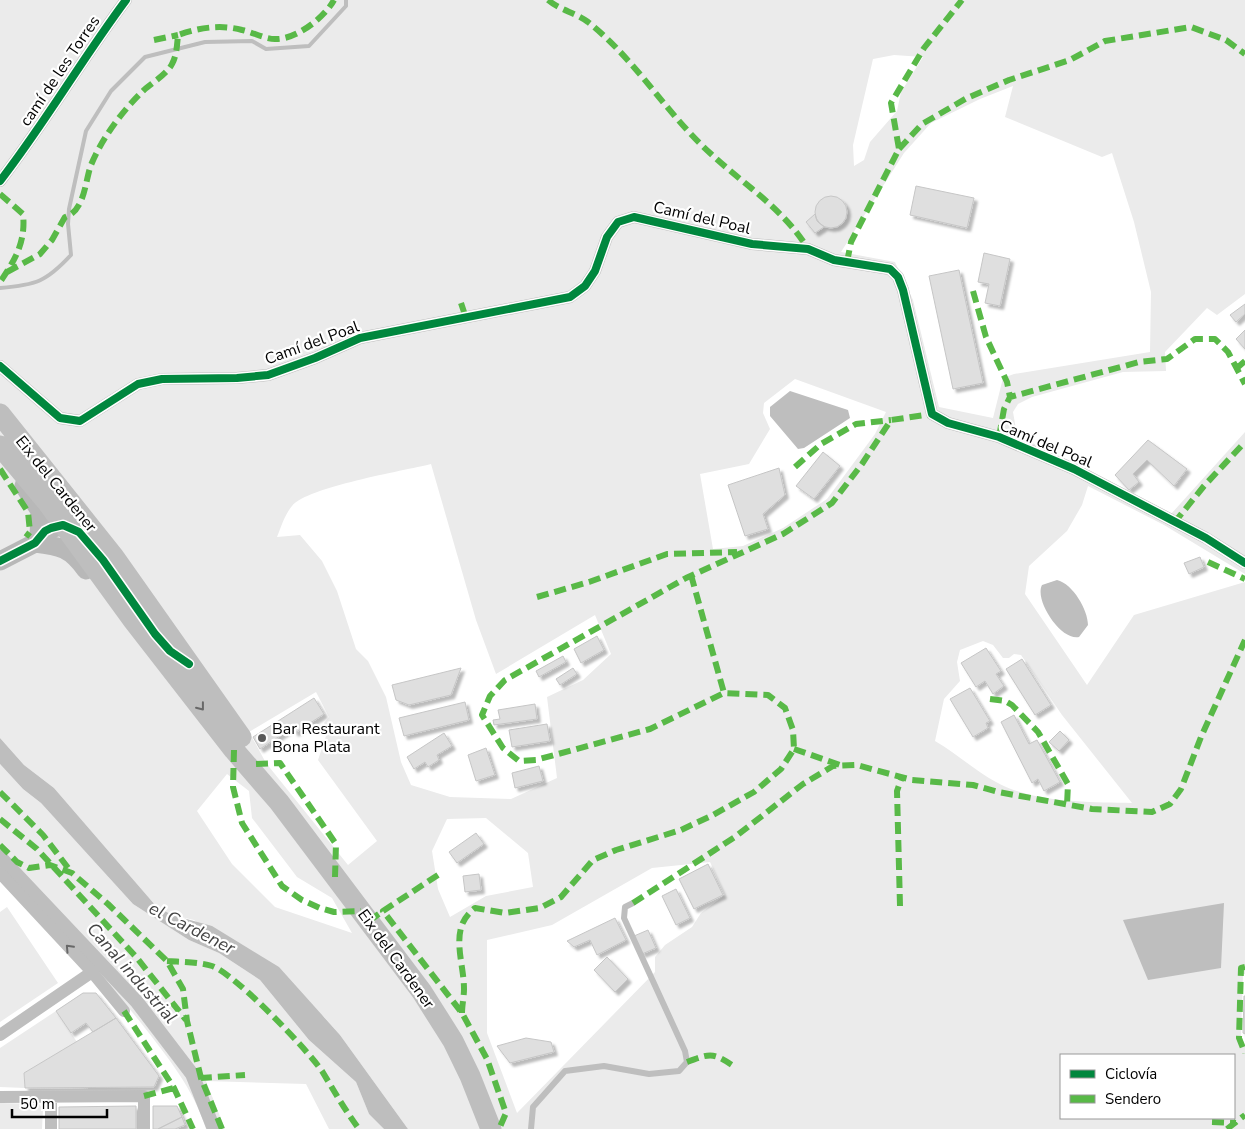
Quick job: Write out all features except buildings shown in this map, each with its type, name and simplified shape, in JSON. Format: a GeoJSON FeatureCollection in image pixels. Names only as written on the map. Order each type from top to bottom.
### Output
{"type":"FeatureCollection","features":[{"type":"Feature","properties":{"kind":"main road","name":"Eix del Cardener"},"geometry":{"type":"LineString","coordinates":[[0,414],[114,557],[236,730],[278,802]]}},
{"type":"Feature","properties":{"kind":"main road","name":"Eix del Cardener"},"geometry":{"type":"LineString","coordinates":[[1,447],[48,503],[133,620],[234,750],[278,802],[422,992],[452,1041],[470,1076],[491,1129]]}},
{"type":"Feature","properties":{"kind":"street","name":"camí de les Torres"},"geometry":{"type":"LineString","coordinates":[[0,181],[28,145],[98,36],[126,0]]}},
{"type":"Feature","properties":{"kind":"street","name":"Camí del Poal"},"geometry":{"type":"LineString","coordinates":[[0,366],[60,418],[80,421],[138,384],[162,378],[237,378],[268,375],[315,358],[360,338],[570,297],[585,286],[595,271],[607,237],[618,222],[634,217],[641,218],[752,244],[808,249],[834,260],[890,269],[898,278],[903,290],[932,414],[948,423],[999,437],[1074,469],[1206,538],[1245,563]]}},
{"type":"Feature","properties":{"kind":"street"},"geometry":{"type":"LineString","coordinates":[[0,414],[17,447],[55,496],[65,518],[58,535],[36,543],[0,561]]}},
{"type":"Feature","properties":{"kind":"street"},"geometry":{"type":"LineString","coordinates":[[1,447],[19,480],[40,511],[36,543]]}},
{"type":"Feature","properties":{"kind":"street"},"geometry":{"type":"LineString","coordinates":[[63,526],[79,532],[103,560],[155,634],[170,651],[189,664]]}},
{"type":"Feature","properties":{"kind":"street"},"geometry":{"type":"LineString","coordinates":[[36,543],[61,548],[77,556],[106,597],[133,620]]}},
{"type":"Feature","properties":{"kind":"street"},"geometry":{"type":"LineString","coordinates":[[0,873],[92,972],[124,1011]]}},
{"type":"Feature","properties":{"kind":"street"},"geometry":{"type":"LineString","coordinates":[[0,1035],[92,972]]}},
{"type":"Feature","properties":{"kind":"street"},"geometry":{"type":"LineString","coordinates":[[0,1097],[144,1096],[144,1129]]}},
{"type":"Feature","properties":{"kind":"street"},"geometry":{"type":"LineString","coordinates":[[51,1098],[51,1129]]}},
{"type":"Feature","properties":{"kind":"lane"},"geometry":{"type":"LineString","coordinates":[[530,1129],[533,1107],[565,1071],[604,1066],[649,1074],[679,1071],[686,1062],[685,1051],[624,918],[626,907],[633,903]]}},
{"type":"Feature","properties":{"kind":"shaded area"},"geometry":{"type":"Polygon","coordinates":[[[0,0],[1245,0],[1245,294],[1217,315],[1207,308],[1165,352],[1166,371],[1123,372],[1032,397],[1018,404],[1013,412],[1017,435],[1171,514],[1245,432],[1245,574],[1164,525],[1088,486],[1082,505],[1067,531],[1029,566],[1025,594],[1087,685],[1134,615],[1245,582],[1245,974],[1243,974],[1241,1037],[1245,1045],[1245,1129],[408,1129],[340,1035],[324,1017],[194,920],[172,915],[156,906],[54,788],[24,765],[0,738],[0,0]],[[894,55],[873,59],[853,145],[854,166],[864,160],[870,142],[897,111],[901,92],[923,57],[894,55]],[[1013,86],[980,99],[931,123],[904,153],[841,252],[895,262],[913,300],[939,407],[993,418],[1003,378],[1014,374],[1150,352],[1151,292],[1134,222],[1112,153],[1102,157],[1005,117],[1013,86]],[[795,379],[764,403],[763,413],[770,429],[749,464],[700,474],[713,549],[743,546],[783,528],[827,499],[875,434],[886,412],[795,379]],[[431,464],[335,486],[301,499],[290,509],[277,537],[300,535],[322,561],[337,591],[356,649],[368,661],[386,697],[401,762],[411,785],[450,797],[511,799],[557,778],[547,697],[583,680],[611,654],[595,615],[496,674],[476,620],[431,464]],[[983,641],[960,650],[957,662],[960,681],[944,699],[935,741],[980,772],[1011,789],[1044,798],[1132,803],[1062,715],[1021,655],[1014,654],[1009,658],[1003,658],[993,645],[983,641]],[[316,692],[249,732],[266,763],[348,865],[377,841],[318,760],[327,733],[324,723],[329,717],[316,692]],[[227,774],[197,811],[232,864],[275,907],[352,933],[332,898],[297,877],[252,818],[249,791],[227,774]],[[486,818],[447,819],[432,851],[438,889],[450,917],[486,896],[533,887],[528,853],[486,818]],[[710,862],[652,868],[552,925],[487,940],[487,1033],[517,1113],[655,972],[655,957],[665,945],[692,927],[701,913],[725,895],[710,862]]]}},
{"type":"Feature","properties":{"kind":"shaded area"},"geometry":{"type":"Polygon","coordinates":[[[0,764],[23,789],[41,803],[133,904],[189,940],[219,953],[260,980],[309,1040],[356,1082],[369,1114],[384,1129],[329,1129],[306,1084],[206,1081],[225,1129],[206,1129],[187,1086],[160,1047],[89,961],[0,862],[0,764]]]}},
{"type":"Feature","properties":{"kind":"shaded area"},"geometry":{"type":"Polygon","coordinates":[[[7,907],[58,983],[0,1022],[0,912],[7,907]]]}},
{"type":"Feature","properties":{"kind":"shaded area"},"geometry":{"type":"Polygon","coordinates":[[[56,1011],[77,1042],[24,1073],[25,1088],[0,1087],[0,1048],[56,1011]]]}},
{"type":"Feature","properties":{"kind":"shaded area"},"geometry":{"type":"Polygon","coordinates":[[[0,1103],[39,1104],[43,1109],[42,1129],[0,1129],[0,1103]]]}},
{"type":"Feature","properties":{"kind":"water"},"geometry":{"type":"Polygon","coordinates":[[[790,391],[848,410],[850,418],[804,448],[798,449],[770,416],[770,407],[790,391]]]}},
{"type":"Feature","properties":{"kind":"water"},"geometry":{"type":"Polygon","coordinates":[[[1057,580],[1063,582],[1074,592],[1085,612],[1088,625],[1079,637],[1072,637],[1064,633],[1045,609],[1041,592],[1042,585],[1057,580]]]}},
{"type":"Feature","properties":{"kind":"water","name":"el Cardener"},"geometry":{"type":"Polygon","coordinates":[[[0,738],[24,765],[54,788],[156,906],[172,915],[212,926],[279,967],[340,1035],[408,1129],[384,1129],[369,1114],[356,1082],[309,1040],[260,980],[219,953],[189,940],[133,904],[41,803],[23,789],[0,764],[0,738]]]}},
{"type":"Feature","properties":{"kind":"water"},"geometry":{"type":"Polygon","coordinates":[[[1224,903],[1221,968],[1148,980],[1123,920],[1224,903]]]}},
{"type":"Feature","properties":{"kind":"waterway"},"geometry":{"type":"LineString","coordinates":[[0,288],[32,283],[47,277],[71,255],[68,224],[69,209],[86,131],[111,91],[145,57],[205,42],[252,41],[266,49],[309,46],[346,6],[346,0]]}},
{"type":"Feature","properties":{"kind":"waterway","name":"Canal industrial"},"geometry":{"type":"LineString","coordinates":[[0,857],[137,1002],[192,1074],[214,1129]]}},
{"type":"Feature","properties":{"kind":"marked path"},"geometry":{"type":"LineString","coordinates":[[7,272],[40,254],[52,240],[65,217],[77,209],[91,165],[101,145],[128,106],[170,68],[175,57],[178,35],[193,30],[226,27],[271,39],[292,36],[317,20],[334,0]]}},
{"type":"Feature","properties":{"kind":"marked path"},"geometry":{"type":"LineString","coordinates":[[548,0],[588,22],[621,52],[694,137],[775,209],[787,221],[808,249]]}},
{"type":"Feature","properties":{"kind":"marked path"},"geometry":{"type":"LineString","coordinates":[[847,262],[851,242],[899,149],[891,103],[924,48],[962,0]]}},
{"type":"Feature","properties":{"kind":"marked path"},"geometry":{"type":"LineString","coordinates":[[899,149],[922,124],[967,98],[1009,80],[1070,60],[1105,41],[1191,27],[1226,40],[1245,54]]}},
{"type":"Feature","properties":{"kind":"marked path"},"geometry":{"type":"LineString","coordinates":[[154,40],[178,35]]}},
{"type":"Feature","properties":{"kind":"marked path"},"geometry":{"type":"LineString","coordinates":[[0,194],[23,214],[21,242],[0,282]]}},
{"type":"Feature","properties":{"kind":"marked path"},"geometry":{"type":"LineString","coordinates":[[973,291],[986,337],[1007,382],[1010,397]]}},
{"type":"Feature","properties":{"kind":"marked path"},"geometry":{"type":"LineString","coordinates":[[461,303],[466,318]]}},
{"type":"Feature","properties":{"kind":"marked path"},"geometry":{"type":"LineString","coordinates":[[999,437],[1004,409],[1010,397],[1139,362],[1167,359],[1195,339],[1215,339],[1228,352],[1245,384]]}},
{"type":"Feature","properties":{"kind":"marked path"},"geometry":{"type":"LineString","coordinates":[[1237,368],[1245,361]]}},
{"type":"Feature","properties":{"kind":"marked path"},"geometry":{"type":"LineString","coordinates":[[462,1013],[464,989],[459,945],[460,935],[462,925],[475,908],[505,913],[540,908],[561,897],[593,860],[616,850],[681,830],[754,792],[781,769],[794,749],[793,730],[785,708],[768,695],[724,693],[650,729],[536,760],[519,761],[503,748],[482,715],[490,696],[505,680],[686,578],[783,534],[832,503],[862,464],[891,420],[932,414]]}},
{"type":"Feature","properties":{"kind":"marked path"},"geometry":{"type":"LineString","coordinates":[[795,467],[821,444],[856,424],[891,420]]}},
{"type":"Feature","properties":{"kind":"marked path"},"geometry":{"type":"LineString","coordinates":[[1174,523],[1204,486],[1245,442]]}},
{"type":"Feature","properties":{"kind":"marked path"},"geometry":{"type":"LineString","coordinates":[[0,469],[28,512],[30,532],[26,537]]}},
{"type":"Feature","properties":{"kind":"marked path"},"geometry":{"type":"LineString","coordinates":[[537,597],[589,582],[667,554],[737,552]]}},
{"type":"Feature","properties":{"kind":"marked path"},"geometry":{"type":"LineString","coordinates":[[1208,562],[1245,579]]}},
{"type":"Feature","properties":{"kind":"marked path"},"geometry":{"type":"LineString","coordinates":[[691,575],[724,693]]}},
{"type":"Feature","properties":{"kind":"marked path"},"geometry":{"type":"LineString","coordinates":[[633,903],[735,837],[803,784],[833,766],[857,765],[912,780],[973,785],[998,792],[1092,809],[1152,812],[1170,804],[1181,789],[1201,737],[1245,640]]}},
{"type":"Feature","properties":{"kind":"marked path"},"geometry":{"type":"LineString","coordinates":[[990,699],[1005,701],[1012,705],[1038,732],[1068,784],[1067,805]]}},
{"type":"Feature","properties":{"kind":"marked path"},"geometry":{"type":"LineString","coordinates":[[794,749],[840,765]]}},
{"type":"Feature","properties":{"kind":"marked path"},"geometry":{"type":"LineString","coordinates":[[234,750],[233,787],[242,823],[282,886],[302,900],[320,908],[334,912],[361,911]]}},
{"type":"Feature","properties":{"kind":"marked path"},"geometry":{"type":"LineString","coordinates":[[256,764],[280,763],[336,844],[335,877]]}},
{"type":"Feature","properties":{"kind":"marked path"},"geometry":{"type":"LineString","coordinates":[[900,906],[897,791],[902,777]]}},
{"type":"Feature","properties":{"kind":"marked path"},"geometry":{"type":"LineString","coordinates":[[0,792],[43,835],[72,873]]}},
{"type":"Feature","properties":{"kind":"marked path"},"geometry":{"type":"LineString","coordinates":[[0,819],[37,849],[137,958],[186,1020]]}},
{"type":"Feature","properties":{"kind":"marked path"},"geometry":{"type":"LineString","coordinates":[[0,845],[17,862],[29,868],[50,865],[72,873],[108,904],[167,961],[183,989],[187,1021],[201,1078]]}},
{"type":"Feature","properties":{"kind":"marked path"},"geometry":{"type":"LineString","coordinates":[[438,875],[383,911],[462,1013],[487,1059],[506,1113],[499,1129]]}},
{"type":"Feature","properties":{"kind":"marked path"},"geometry":{"type":"LineString","coordinates":[[369,921],[383,911]]}},
{"type":"Feature","properties":{"kind":"marked path"},"geometry":{"type":"LineString","coordinates":[[167,961],[212,966],[237,983],[270,1013],[314,1060],[359,1129]]}},
{"type":"Feature","properties":{"kind":"marked path"},"geometry":{"type":"LineString","coordinates":[[1245,967],[1241,968],[1239,1038],[1245,1053]]}},
{"type":"Feature","properties":{"kind":"marked path"},"geometry":{"type":"LineString","coordinates":[[124,1011],[174,1088],[193,1129]]}},
{"type":"Feature","properties":{"kind":"marked path"},"geometry":{"type":"LineString","coordinates":[[687,1062],[702,1057],[716,1056],[735,1067]]}},
{"type":"Feature","properties":{"kind":"marked path"},"geometry":{"type":"LineString","coordinates":[[222,1129],[201,1078],[245,1075]]}},
{"type":"Feature","properties":{"kind":"marked path"},"geometry":{"type":"LineString","coordinates":[[144,1096],[174,1088]]}},
{"type":"Feature","properties":{"kind":"marked path"},"geometry":{"type":"LineString","coordinates":[[1227,1129],[1245,1115]]}},
{"type":"Feature","properties":{"kind":"marked path"},"geometry":{"type":"LineString","coordinates":[[1212,1122],[1236,1123]]}},
{"type":"Feature","properties":{"kind":"cycle path"},"geometry":{"type":"LineString","coordinates":[[0,181],[126,0]]}},
{"type":"Feature","properties":{"kind":"cycle path"},"geometry":{"type":"LineString","coordinates":[[0,366],[60,418],[80,421],[138,384],[162,379],[237,378],[268,375],[315,358],[360,338],[570,297],[585,286],[595,271],[607,237],[618,222],[634,217],[752,244],[808,249],[834,260],[890,269],[898,277],[903,290],[932,414],[948,423],[999,437],[1074,469],[1206,538],[1245,563]]}},
{"type":"Feature","properties":{"kind":"cycle path"},"geometry":{"type":"LineString","coordinates":[[0,561],[35,543],[45,531],[51,528],[63,525],[79,532],[103,560],[155,634],[170,651],[189,664]]}},
{"type":"Feature","properties":{"kind":"place","name":"Bar Restaurant Bona Plata"},"geometry":{"type":"Point","coordinates":[262,738]}}]}
